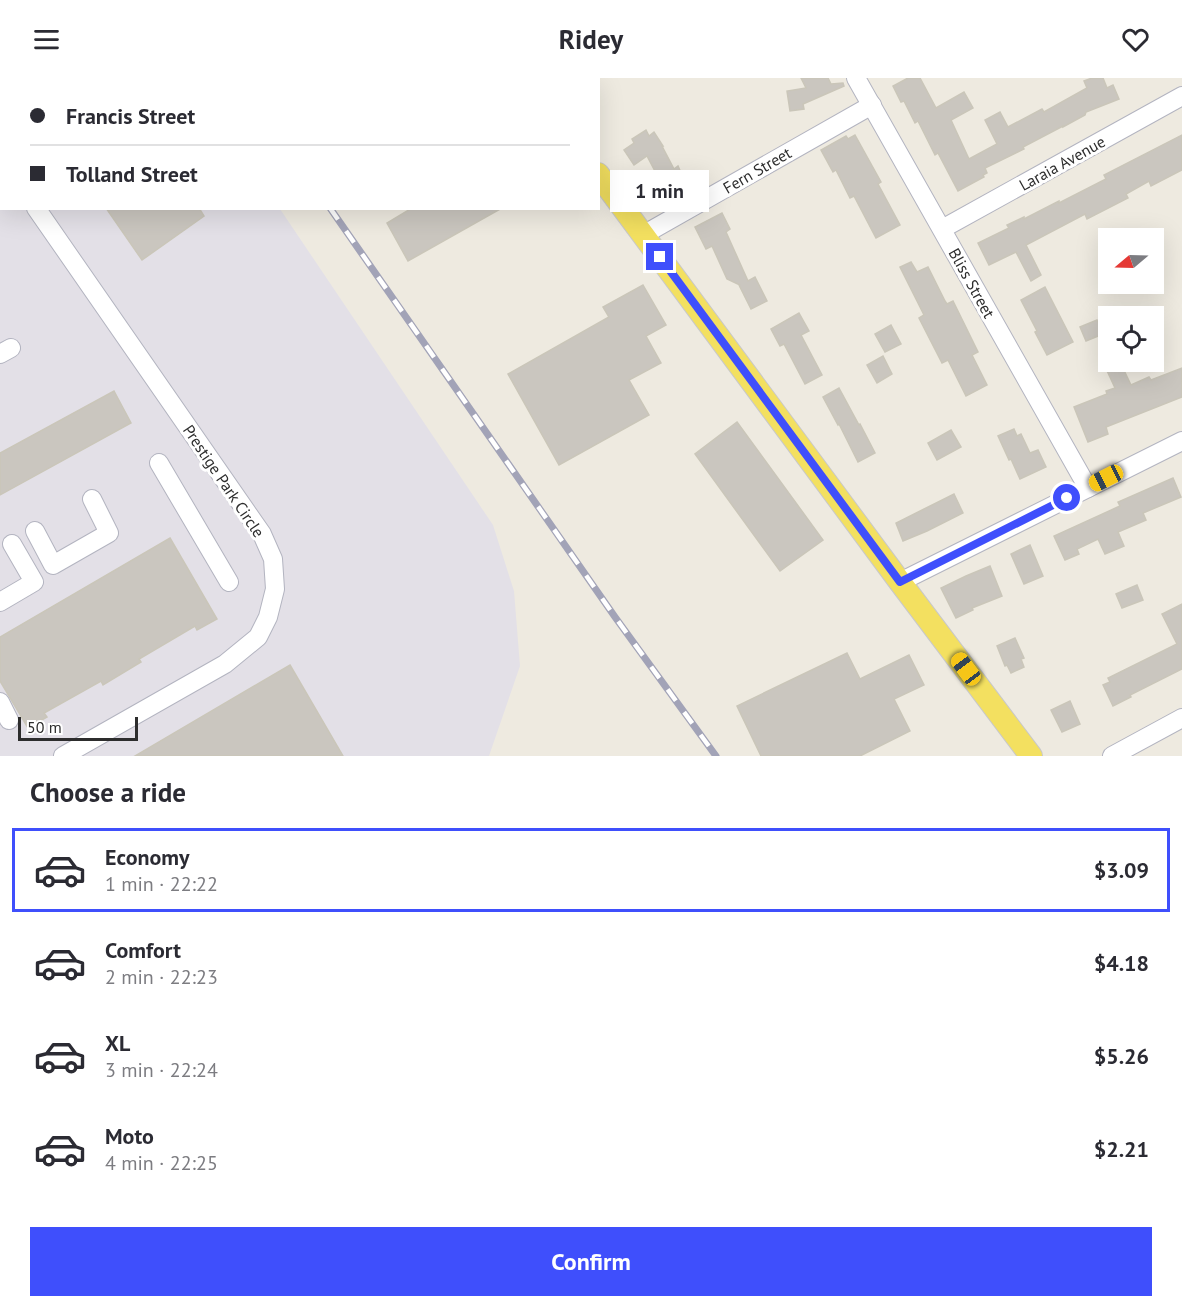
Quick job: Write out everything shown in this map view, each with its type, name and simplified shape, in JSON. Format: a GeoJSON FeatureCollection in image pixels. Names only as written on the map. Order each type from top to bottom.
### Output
{"type":"FeatureCollection","features":[{"type":"Feature","properties":{"kind":"main road"},"geometry":{"type":"LineString","coordinates":[[600,177],[1031,756]]}},
{"type":"Feature","properties":{"kind":"street","name":"Bliss Street"},"geometry":{"type":"LineString","coordinates":[[856,78],[1088,488]]}},
{"type":"Feature","properties":{"kind":"street","name":"Laraia Avenue"},"geometry":{"type":"LineString","coordinates":[[942,230],[1182,96]]}},
{"type":"Feature","properties":{"kind":"street","name":"Fern Street"},"geometry":{"type":"LineString","coordinates":[[643,235],[872,105]]}},
{"type":"Feature","properties":{"kind":"street","name":"Prestige Park Circle"},"geometry":{"type":"LineString","coordinates":[[37,210],[262,534],[273,559],[275,589],[268,617],[258,637],[225,664],[63,756]]}},
{"type":"Feature","properties":{"kind":"street"},"geometry":{"type":"LineString","coordinates":[[900,582],[1182,441]]}},
{"type":"Feature","properties":{"kind":"street"},"geometry":{"type":"LineString","coordinates":[[159,463],[229,582]]}},
{"type":"Feature","properties":{"kind":"street"},"geometry":{"type":"LineString","coordinates":[[35,531],[53,565],[109,533],[92,499]]}},
{"type":"Feature","properties":{"kind":"street"},"geometry":{"type":"LineString","coordinates":[[0,602],[34,582],[12,544]]}},
{"type":"Feature","properties":{"kind":"street"},"geometry":{"type":"LineString","coordinates":[[0,702],[9,720]]}},
{"type":"Feature","properties":{"kind":"street"},"geometry":{"type":"LineString","coordinates":[[1112,756],[1182,718]]}},
{"type":"Feature","properties":{"kind":"shaded area"},"geometry":{"type":"Polygon","coordinates":[[[0,210],[281,210],[493,525],[514,591],[520,666],[489,756],[0,756],[0,210]]]}},
{"type":"Feature","properties":{"kind":"building"},"geometry":{"type":"Polygon","coordinates":[[[801,78],[828,78],[831,84],[843,83],[844,86],[803,104],[804,109],[790,111],[787,91],[806,88],[801,78]]]}},
{"type":"Feature","properties":{"kind":"building"},"geometry":{"type":"Polygon","coordinates":[[[908,78],[920,78],[936,108],[964,92],[973,108],[951,120],[969,159],[997,144],[985,120],[1000,112],[1008,127],[1042,109],[1044,112],[1087,88],[1084,81],[1092,78],[1103,78],[1107,88],[1113,85],[1119,99],[1086,112],[1085,115],[1023,147],[1024,149],[985,168],[987,173],[983,175],[984,177],[958,191],[938,153],[935,155],[918,121],[915,123],[893,86],[908,78]]]}},
{"type":"Feature","properties":{"kind":"building"},"geometry":{"type":"Polygon","coordinates":[[[646,130],[649,136],[654,132],[674,169],[678,166],[685,182],[666,192],[647,156],[634,165],[624,150],[634,143],[632,139],[646,130]]]}},
{"type":"Feature","properties":{"kind":"building"},"geometry":{"type":"Polygon","coordinates":[[[855,135],[881,182],[878,184],[900,225],[876,238],[854,196],[850,198],[836,170],[833,172],[821,150],[846,136],[848,139],[855,135]]]}},
{"type":"Feature","properties":{"kind":"building"},"geometry":{"type":"Polygon","coordinates":[[[1182,135],[1182,170],[1151,186],[1149,181],[1126,194],[1128,198],[1087,219],[1085,214],[1026,245],[1041,275],[1031,281],[1016,252],[989,265],[978,243],[1009,228],[1007,225],[1059,201],[1059,203],[1106,179],[1104,175],[1182,135]]]}},
{"type":"Feature","properties":{"kind":"building"},"geometry":{"type":"Polygon","coordinates":[[[107,210],[200,210],[204,216],[142,260],[107,210]]]}},
{"type":"Feature","properties":{"kind":"building"},"geometry":{"type":"Polygon","coordinates":[[[409,210],[498,210],[408,261],[387,223],[409,210]]]}},
{"type":"Feature","properties":{"kind":"building"},"geometry":{"type":"Polygon","coordinates":[[[722,213],[730,229],[726,232],[748,281],[755,277],[767,301],[751,309],[740,285],[727,279],[712,246],[706,249],[695,227],[722,213]]]}},
{"type":"Feature","properties":{"kind":"building"},"geometry":{"type":"Polygon","coordinates":[[[911,262],[917,272],[928,267],[947,304],[953,301],[978,352],[972,355],[987,385],[966,396],[948,360],[942,363],[919,318],[924,315],[900,267],[911,262]]]}},
{"type":"Feature","properties":{"kind":"building"},"geometry":{"type":"Polygon","coordinates":[[[643,285],[666,325],[646,336],[661,363],[629,380],[649,415],[559,465],[508,374],[609,317],[603,307],[643,285]]]}},
{"type":"Feature","properties":{"kind":"building"},"geometry":{"type":"Polygon","coordinates":[[[1045,287],[1073,342],[1047,355],[1021,300],[1045,287]]]}},
{"type":"Feature","properties":{"kind":"building"},"geometry":{"type":"Polygon","coordinates":[[[799,313],[809,331],[801,335],[822,375],[805,384],[784,344],[780,346],[771,329],[799,313]]]}},
{"type":"Feature","properties":{"kind":"building"},"geometry":{"type":"Polygon","coordinates":[[[1097,320],[1098,336],[1086,341],[1080,327],[1097,320]]]}},
{"type":"Feature","properties":{"kind":"building"},"geometry":{"type":"Polygon","coordinates":[[[891,325],[901,344],[885,352],[875,334],[891,325]]]}},
{"type":"Feature","properties":{"kind":"building"},"geometry":{"type":"Polygon","coordinates":[[[883,356],[892,374],[877,383],[867,365],[883,356]]]}},
{"type":"Feature","properties":{"kind":"building"},"geometry":{"type":"Polygon","coordinates":[[[1182,368],[1182,397],[1106,427],[1108,434],[1088,442],[1074,407],[1107,394],[1106,391],[1115,388],[1108,372],[1125,372],[1131,385],[1149,377],[1151,380],[1182,368]]]}},
{"type":"Feature","properties":{"kind":"building"},"geometry":{"type":"Polygon","coordinates":[[[839,388],[875,453],[858,462],[823,397],[839,388]]]}},
{"type":"Feature","properties":{"kind":"building"},"geometry":{"type":"Polygon","coordinates":[[[114,391],[131,423],[0,495],[0,453],[114,391]]]}},
{"type":"Feature","properties":{"kind":"building"},"geometry":{"type":"Polygon","coordinates":[[[737,422],[823,540],[780,571],[695,454],[737,422]]]}},
{"type":"Feature","properties":{"kind":"building"},"geometry":{"type":"Polygon","coordinates":[[[1014,429],[1017,436],[1021,434],[1030,453],[1038,450],[1046,467],[1020,479],[998,436],[1014,429]]]}},
{"type":"Feature","properties":{"kind":"building"},"geometry":{"type":"Polygon","coordinates":[[[951,430],[961,447],[937,460],[928,443],[951,430]]]}},
{"type":"Feature","properties":{"kind":"building"},"geometry":{"type":"Polygon","coordinates":[[[1173,478],[1181,497],[1143,513],[1146,520],[1118,532],[1124,546],[1105,554],[1098,539],[1077,549],[1079,554],[1065,560],[1054,536],[1120,506],[1118,502],[1173,478]]]}},
{"type":"Feature","properties":{"kind":"building"},"geometry":{"type":"Polygon","coordinates":[[[954,494],[963,513],[903,541],[896,523],[954,494]]]}},
{"type":"Feature","properties":{"kind":"building"},"geometry":{"type":"Polygon","coordinates":[[[170,538],[217,619],[197,630],[195,626],[139,659],[141,662],[103,685],[101,681],[44,713],[47,717],[28,728],[0,681],[0,637],[170,538]]]}},
{"type":"Feature","properties":{"kind":"building"},"geometry":{"type":"Polygon","coordinates":[[[1030,545],[1043,576],[1024,584],[1011,554],[1030,545]]]}},
{"type":"Feature","properties":{"kind":"building"},"geometry":{"type":"Polygon","coordinates":[[[990,566],[1002,596],[972,608],[973,610],[956,618],[941,588],[990,566]]]}},
{"type":"Feature","properties":{"kind":"building"},"geometry":{"type":"Polygon","coordinates":[[[1137,585],[1143,600],[1122,608],[1116,594],[1137,585]]]}},
{"type":"Feature","properties":{"kind":"building"},"geometry":{"type":"Polygon","coordinates":[[[1182,604],[1182,669],[1113,706],[1103,685],[1110,682],[1108,678],[1177,644],[1162,614],[1182,604]]]}},
{"type":"Feature","properties":{"kind":"building"},"geometry":{"type":"Polygon","coordinates":[[[1015,638],[1024,658],[1021,659],[1024,667],[1011,673],[1007,665],[1005,666],[997,646],[1015,638]]]}},
{"type":"Feature","properties":{"kind":"building"},"geometry":{"type":"Polygon","coordinates":[[[847,653],[860,679],[909,655],[924,685],[894,699],[910,731],[860,756],[761,756],[737,706],[847,653]]]}},
{"type":"Feature","properties":{"kind":"building"},"geometry":{"type":"Polygon","coordinates":[[[290,665],[343,756],[135,756],[290,665]]]}},
{"type":"Feature","properties":{"kind":"building"},"geometry":{"type":"Polygon","coordinates":[[[1070,701],[1080,724],[1062,732],[1051,710],[1070,701]]]}},
{"type":"Feature","properties":{"kind":"railway"},"geometry":{"type":"LineString","coordinates":[[331,210],[615,617],[716,756]]}},
{"type":"Feature","properties":{"kind":"route"},"geometry":{"type":"LineString","coordinates":[[660,257],[900,582],[1067,498]]}}]}
